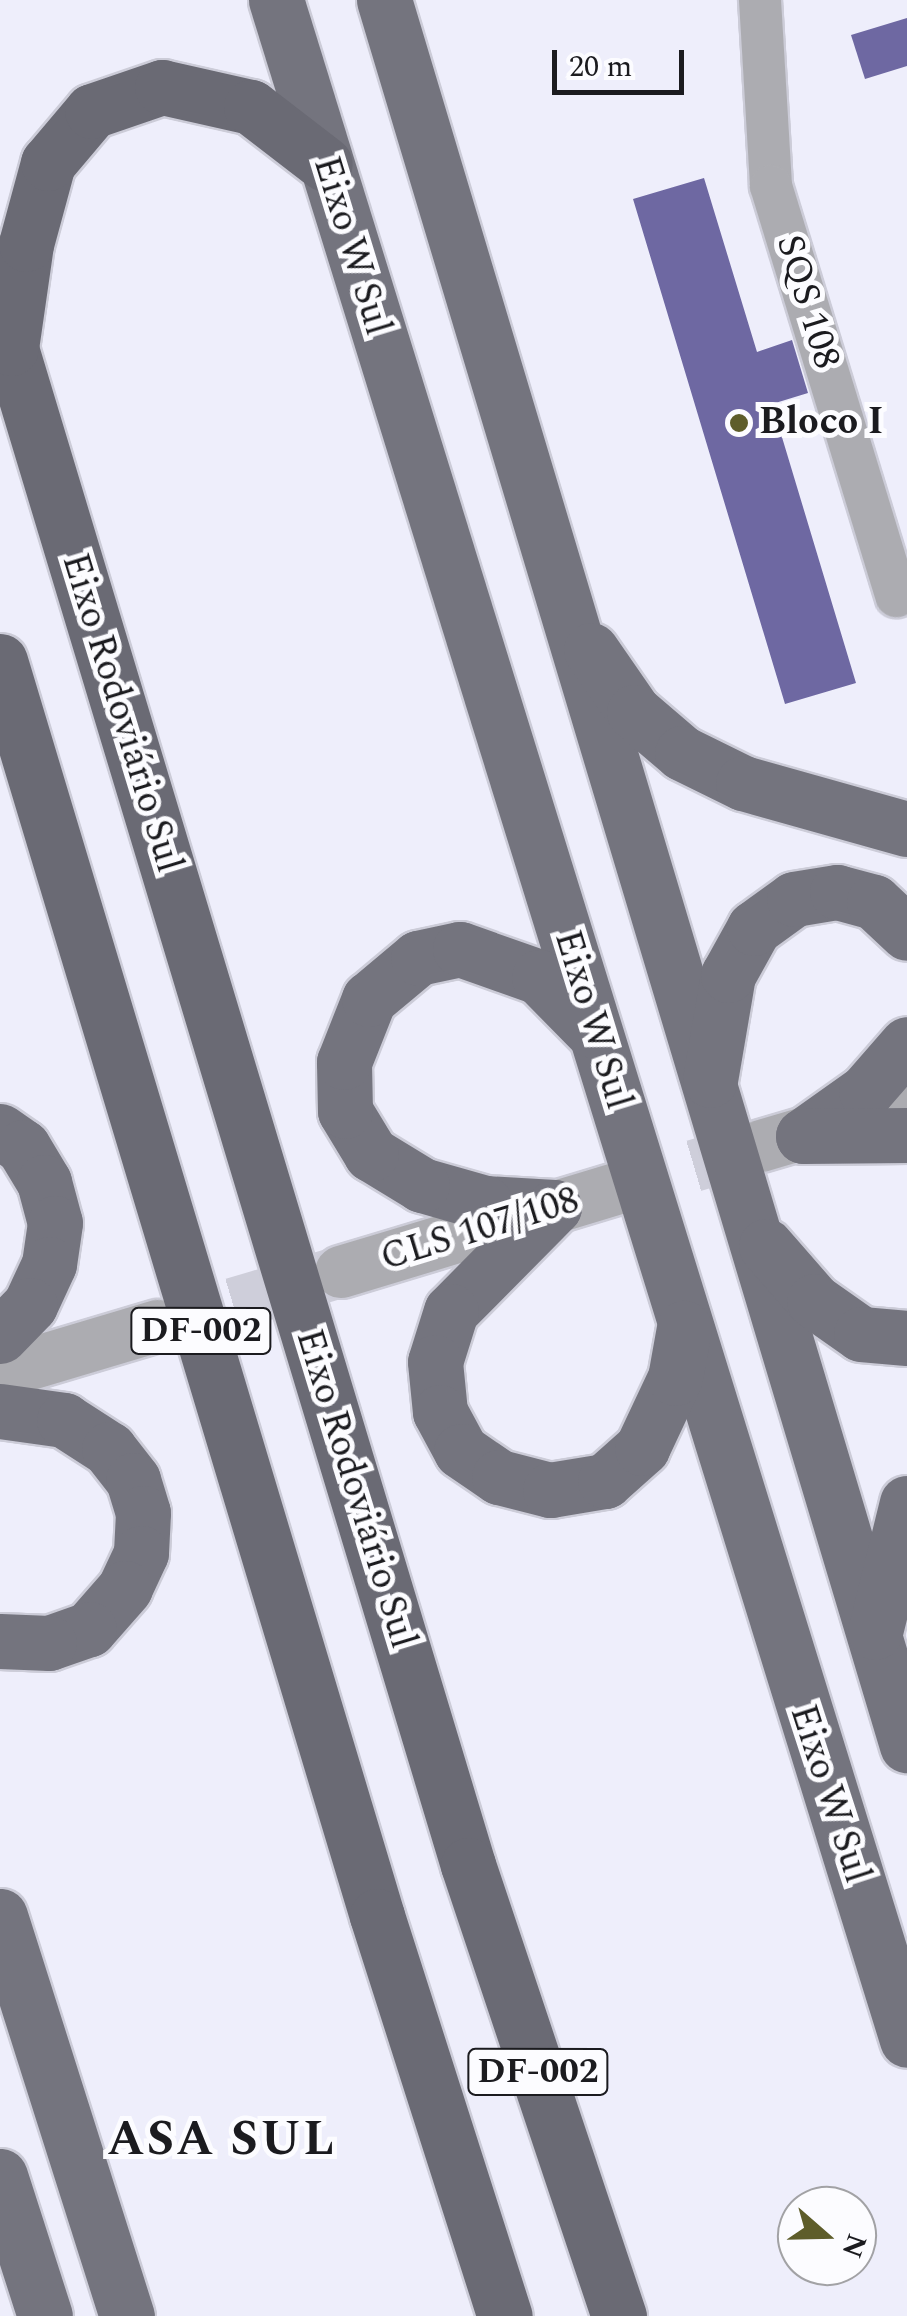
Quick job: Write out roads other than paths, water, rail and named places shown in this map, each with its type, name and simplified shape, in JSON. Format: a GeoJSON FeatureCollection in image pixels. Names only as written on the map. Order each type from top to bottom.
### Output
{"type":"FeatureCollection","features":[{"type":"Feature","properties":{"kind":"highway"},"geometry":{"type":"LineString","coordinates":[[5,330],[48,164],[92,110],[162,87],[251,107],[325,164]]}},
{"type":"Feature","properties":{"kind":"highway","name":"Eixo Rodoviário Sul"},"geometry":{"type":"LineString","coordinates":[[5,330],[468,1865],[613,2298]]}},
{"type":"Feature","properties":{"kind":"highway","name":"DF-002"},"geometry":{"type":"LineString","coordinates":[[0,661],[505,2316]]}},
{"type":"Feature","properties":{"kind":"highway"},"geometry":{"type":"LineString","coordinates":[[480,2316],[481,2247]]}},
{"type":"Feature","properties":{"kind":"highway"},"geometry":{"type":"LineString","coordinates":[[613,2298],[648,2316]]}},
{"type":"Feature","properties":{"kind":"main road","name":"Eixo W Sul"},"geometry":{"type":"LineString","coordinates":[[276,0],[907,2040]]}},
{"type":"Feature","properties":{"kind":"main road"},"geometry":{"type":"LineString","coordinates":[[384,0],[563,610],[907,1745]]}},
{"type":"Feature","properties":{"kind":"main road"},"geometry":{"type":"LineString","coordinates":[[563,610],[634,712],[682,752],[744,783],[907,829]]}},
{"type":"Feature","properties":{"kind":"main road"},"geometry":{"type":"LineString","coordinates":[[708,1088],[728,975],[754,928],[794,899],[837,892],[874,902],[907,933]]}},
{"type":"Feature","properties":{"kind":"main road"},"geometry":{"type":"LineString","coordinates":[[554,1208],[485,1203],[422,1186],[371,1154],[345,1111],[344,1062],[369,999],[418,958],[460,949],[539,977],[599,1039]]}},
{"type":"Feature","properties":{"kind":"main road"},"geometry":{"type":"LineString","coordinates":[[782,1141],[866,1091],[907,1044]]}},
{"type":"Feature","properties":{"kind":"main road"},"geometry":{"type":"LineString","coordinates":[[0,1131],[23,1148],[37,1170],[55,1224],[49,1264],[30,1305],[0,1336]]}},
{"type":"Feature","properties":{"kind":"main road"},"geometry":{"type":"LineString","coordinates":[[782,1141],[907,1135]]}},
{"type":"Feature","properties":{"kind":"main road"},"geometry":{"type":"LineString","coordinates":[[554,1208],[451,1311],[435,1362],[440,1412],[461,1450],[499,1477],[550,1490],[604,1481],[642,1448],[675,1378],[684,1328]]}},
{"type":"Feature","properties":{"kind":"main road"},"geometry":{"type":"LineString","coordinates":[[754,1233],[814,1300],[861,1334],[907,1338]]}},
{"type":"Feature","properties":{"kind":"main road"},"geometry":{"type":"LineString","coordinates":[[0,1411],[64,1420],[108,1449],[134,1480],[143,1513],[141,1552],[125,1588],[89,1628],[49,1643],[0,1641]]}},
{"type":"Feature","properties":{"kind":"main road"},"geometry":{"type":"LineString","coordinates":[[873,1640],[907,1503]]}},
{"type":"Feature","properties":{"kind":"main road"},"geometry":{"type":"LineString","coordinates":[[0,1916],[127,2316]]}},
{"type":"Feature","properties":{"kind":"main road"},"geometry":{"type":"LineString","coordinates":[[0,2176],[45,2316]]}},
{"type":"Feature","properties":{"kind":"street","name":"SQS 108"},"geometry":{"type":"LineString","coordinates":[[760,0],[771,186],[896,596]]}},
{"type":"Feature","properties":{"kind":"street"},"geometry":{"type":"LineString","coordinates":[[782,1141],[907,1103]]}},
{"type":"Feature","properties":{"kind":"street","name":"CLS 107/108"},"geometry":{"type":"LineString","coordinates":[[340,1272],[619,1188]]}},
{"type":"Feature","properties":{"kind":"street"},"geometry":{"type":"LineString","coordinates":[[0,1373],[158,1326]]}},
{"type":"Feature","properties":{"kind":"tunnel"},"geometry":{"type":"LineString","coordinates":[[619,1188],[761,1146]]}},
{"type":"Feature","properties":{"kind":"tunnel"},"geometry":{"type":"LineString","coordinates":[[158,1326],[334,1274]]}},
{"type":"Feature","properties":{"kind":"place","name":"Bloco I"},"geometry":{"type":"Point","coordinates":[739,423]}},
{"type":"Feature","properties":{"kind":"district","name":"ASA SUL"},"geometry":{"type":"Point","coordinates":[222,2140]}}]}
